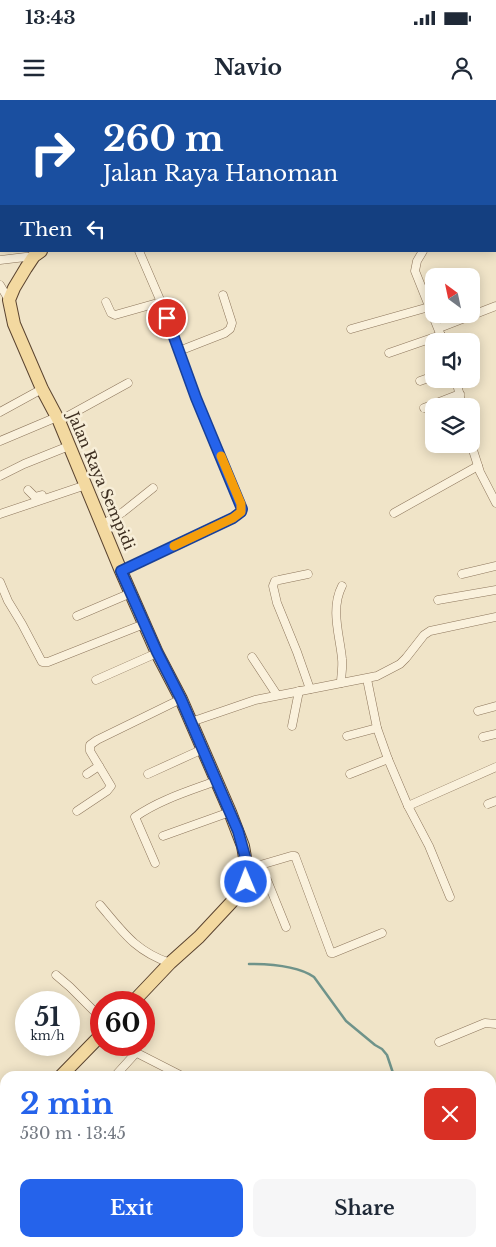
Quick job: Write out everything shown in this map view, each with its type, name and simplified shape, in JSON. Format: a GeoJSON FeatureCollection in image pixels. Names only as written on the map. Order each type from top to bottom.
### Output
{"type":"FeatureCollection","features":[{"type":"Feature","properties":{"kind":"main road"},"geometry":{"type":"LineString","coordinates":[[9,300],[20,278],[38,254]]}},
{"type":"Feature","properties":{"kind":"main road","name":"Jalan Raya Sempidi"},"geometry":{"type":"LineString","coordinates":[[9,300],[14,324],[42,389],[58,419],[144,624],[181,699],[230,812],[243,846],[247,875]]}},
{"type":"Feature","properties":{"kind":"main road"},"geometry":{"type":"LineString","coordinates":[[144,991],[232,902],[240,892],[247,875]]}},
{"type":"Feature","properties":{"kind":"main road"},"geometry":{"type":"LineString","coordinates":[[66,1071],[90,1046]]}},
{"type":"Feature","properties":{"kind":"street"},"geometry":{"type":"LineString","coordinates":[[121,571],[233,518],[241,512],[241,504],[196,398],[161,302],[139,252]]}},
{"type":"Feature","properties":{"kind":"street"},"geometry":{"type":"LineString","coordinates":[[422,252],[417,261],[415,271],[425,297]]}},
{"type":"Feature","properties":{"kind":"street"},"geometry":{"type":"LineString","coordinates":[[0,260],[38,254]]}},
{"type":"Feature","properties":{"kind":"street"},"geometry":{"type":"LineString","coordinates":[[0,285],[9,300]]}},
{"type":"Feature","properties":{"kind":"street"},"geometry":{"type":"LineString","coordinates":[[179,351],[226,333],[230,329],[232,323],[223,295]]}},
{"type":"Feature","properties":{"kind":"street"},"geometry":{"type":"LineString","coordinates":[[106,302],[111,313],[115,315],[161,302]]}},
{"type":"Feature","properties":{"kind":"street"},"geometry":{"type":"LineString","coordinates":[[445,333],[496,306]]}},
{"type":"Feature","properties":{"kind":"street"},"geometry":{"type":"LineString","coordinates":[[351,328],[425,308]]}},
{"type":"Feature","properties":{"kind":"street"},"geometry":{"type":"LineString","coordinates":[[388,352],[425,340]]}},
{"type":"Feature","properties":{"kind":"street"},"geometry":{"type":"LineString","coordinates":[[420,381],[425,379]]}},
{"type":"Feature","properties":{"kind":"street"},"geometry":{"type":"LineString","coordinates":[[0,441],[58,419],[128,383]]}},
{"type":"Feature","properties":{"kind":"street"},"geometry":{"type":"LineString","coordinates":[[458,388],[461,398]]}},
{"type":"Feature","properties":{"kind":"street"},"geometry":{"type":"LineString","coordinates":[[0,412],[42,389]]}},
{"type":"Feature","properties":{"kind":"street"},"geometry":{"type":"LineString","coordinates":[[424,408],[460,394]]}},
{"type":"Feature","properties":{"kind":"street"},"geometry":{"type":"LineString","coordinates":[[0,476],[69,446]]}},
{"type":"Feature","properties":{"kind":"street"},"geometry":{"type":"LineString","coordinates":[[473,453],[496,503]]}},
{"type":"Feature","properties":{"kind":"street"},"geometry":{"type":"LineString","coordinates":[[394,513],[478,466]]}},
{"type":"Feature","properties":{"kind":"street"},"geometry":{"type":"LineString","coordinates":[[28,490],[36,498],[85,483]]}},
{"type":"Feature","properties":{"kind":"street"},"geometry":{"type":"LineString","coordinates":[[0,514],[85,483]]}},
{"type":"Feature","properties":{"kind":"street"},"geometry":{"type":"LineString","coordinates":[[102,525],[123,512],[153,488]]}},
{"type":"Feature","properties":{"kind":"street"},"geometry":{"type":"LineString","coordinates":[[462,574],[496,566]]}},
{"type":"Feature","properties":{"kind":"street"},"geometry":{"type":"LineString","coordinates":[[308,574],[276,581],[273,586],[277,604],[298,652],[310,688]]}},
{"type":"Feature","properties":{"kind":"street"},"geometry":{"type":"LineString","coordinates":[[0,582],[8,601],[42,662],[48,662],[144,624]]}},
{"type":"Feature","properties":{"kind":"street"},"geometry":{"type":"LineString","coordinates":[[341,683],[343,662],[336,610],[338,595],[342,586]]}},
{"type":"Feature","properties":{"kind":"street"},"geometry":{"type":"LineString","coordinates":[[438,600],[496,590]]}},
{"type":"Feature","properties":{"kind":"street"},"geometry":{"type":"LineString","coordinates":[[77,616],[131,593]]}},
{"type":"Feature","properties":{"kind":"street"},"geometry":{"type":"LineString","coordinates":[[191,722],[255,700],[310,688],[367,679],[400,664],[424,634],[430,631],[496,617]]}},
{"type":"Feature","properties":{"kind":"street"},"geometry":{"type":"LineString","coordinates":[[96,680],[157,652]]}},
{"type":"Feature","properties":{"kind":"street"},"geometry":{"type":"LineString","coordinates":[[252,657],[277,695]]}},
{"type":"Feature","properties":{"kind":"street"},"geometry":{"type":"LineString","coordinates":[[367,679],[377,728],[388,759],[408,806],[429,846],[450,897]]}},
{"type":"Feature","properties":{"kind":"street"},"geometry":{"type":"LineString","coordinates":[[292,726],[299,691]]}},
{"type":"Feature","properties":{"kind":"street"},"geometry":{"type":"LineString","coordinates":[[77,811],[107,791],[111,786],[89,748],[93,743],[181,699]]}},
{"type":"Feature","properties":{"kind":"street"},"geometry":{"type":"LineString","coordinates":[[478,710],[496,706]]}},
{"type":"Feature","properties":{"kind":"street"},"geometry":{"type":"LineString","coordinates":[[347,736],[377,728]]}},
{"type":"Feature","properties":{"kind":"street"},"geometry":{"type":"LineString","coordinates":[[483,737],[496,734]]}},
{"type":"Feature","properties":{"kind":"street"},"geometry":{"type":"LineString","coordinates":[[148,774],[203,749]]}},
{"type":"Feature","properties":{"kind":"street"},"geometry":{"type":"LineString","coordinates":[[350,774],[388,759]]}},
{"type":"Feature","properties":{"kind":"street"},"geometry":{"type":"LineString","coordinates":[[87,774],[99,766]]}},
{"type":"Feature","properties":{"kind":"street"},"geometry":{"type":"LineString","coordinates":[[408,806],[496,766]]}},
{"type":"Feature","properties":{"kind":"street"},"geometry":{"type":"LineString","coordinates":[[155,863],[135,817],[145,810],[216,781]]}},
{"type":"Feature","properties":{"kind":"street"},"geometry":{"type":"LineString","coordinates":[[488,804],[496,801]]}},
{"type":"Feature","properties":{"kind":"street"},"geometry":{"type":"LineString","coordinates":[[163,836],[230,812]]}},
{"type":"Feature","properties":{"kind":"street"},"geometry":{"type":"LineString","coordinates":[[247,875],[291,856],[296,857],[331,952],[333,953],[382,933]]}},
{"type":"Feature","properties":{"kind":"street"},"geometry":{"type":"LineString","coordinates":[[247,875],[266,880],[286,927]]}},
{"type":"Feature","properties":{"kind":"street"},"geometry":{"type":"LineString","coordinates":[[100,906],[129,939],[144,952],[170,963]]}},
{"type":"Feature","properties":{"kind":"street"},"geometry":{"type":"LineString","coordinates":[[56,975],[90,1007]]}},
{"type":"Feature","properties":{"kind":"street"},"geometry":{"type":"LineString","coordinates":[[439,1042],[485,1023],[496,1024]]}},
{"type":"Feature","properties":{"kind":"street"},"geometry":{"type":"LineString","coordinates":[[119,1071],[132,1056]]}},
{"type":"Feature","properties":{"kind":"street"},"geometry":{"type":"LineString","coordinates":[[143,1056],[172,1071]]}},
{"type":"Feature","properties":{"kind":"waterway"},"geometry":{"type":"LineString","coordinates":[[249,964],[291,968],[314,977],[346,1021],[382,1049],[387,1055],[392,1071]]}},
{"type":"Feature","properties":{"kind":"slow traffic"},"geometry":{"type":"LineString","coordinates":[[174,546],[233,518],[241,512],[241,504],[221,456]]}},
{"type":"Feature","properties":{"kind":"route"},"geometry":{"type":"LineString","coordinates":[[167,318],[196,398],[242,509],[233,518],[121,571],[157,652],[181,699],[238,831],[248,869],[246,882]]}}]}
